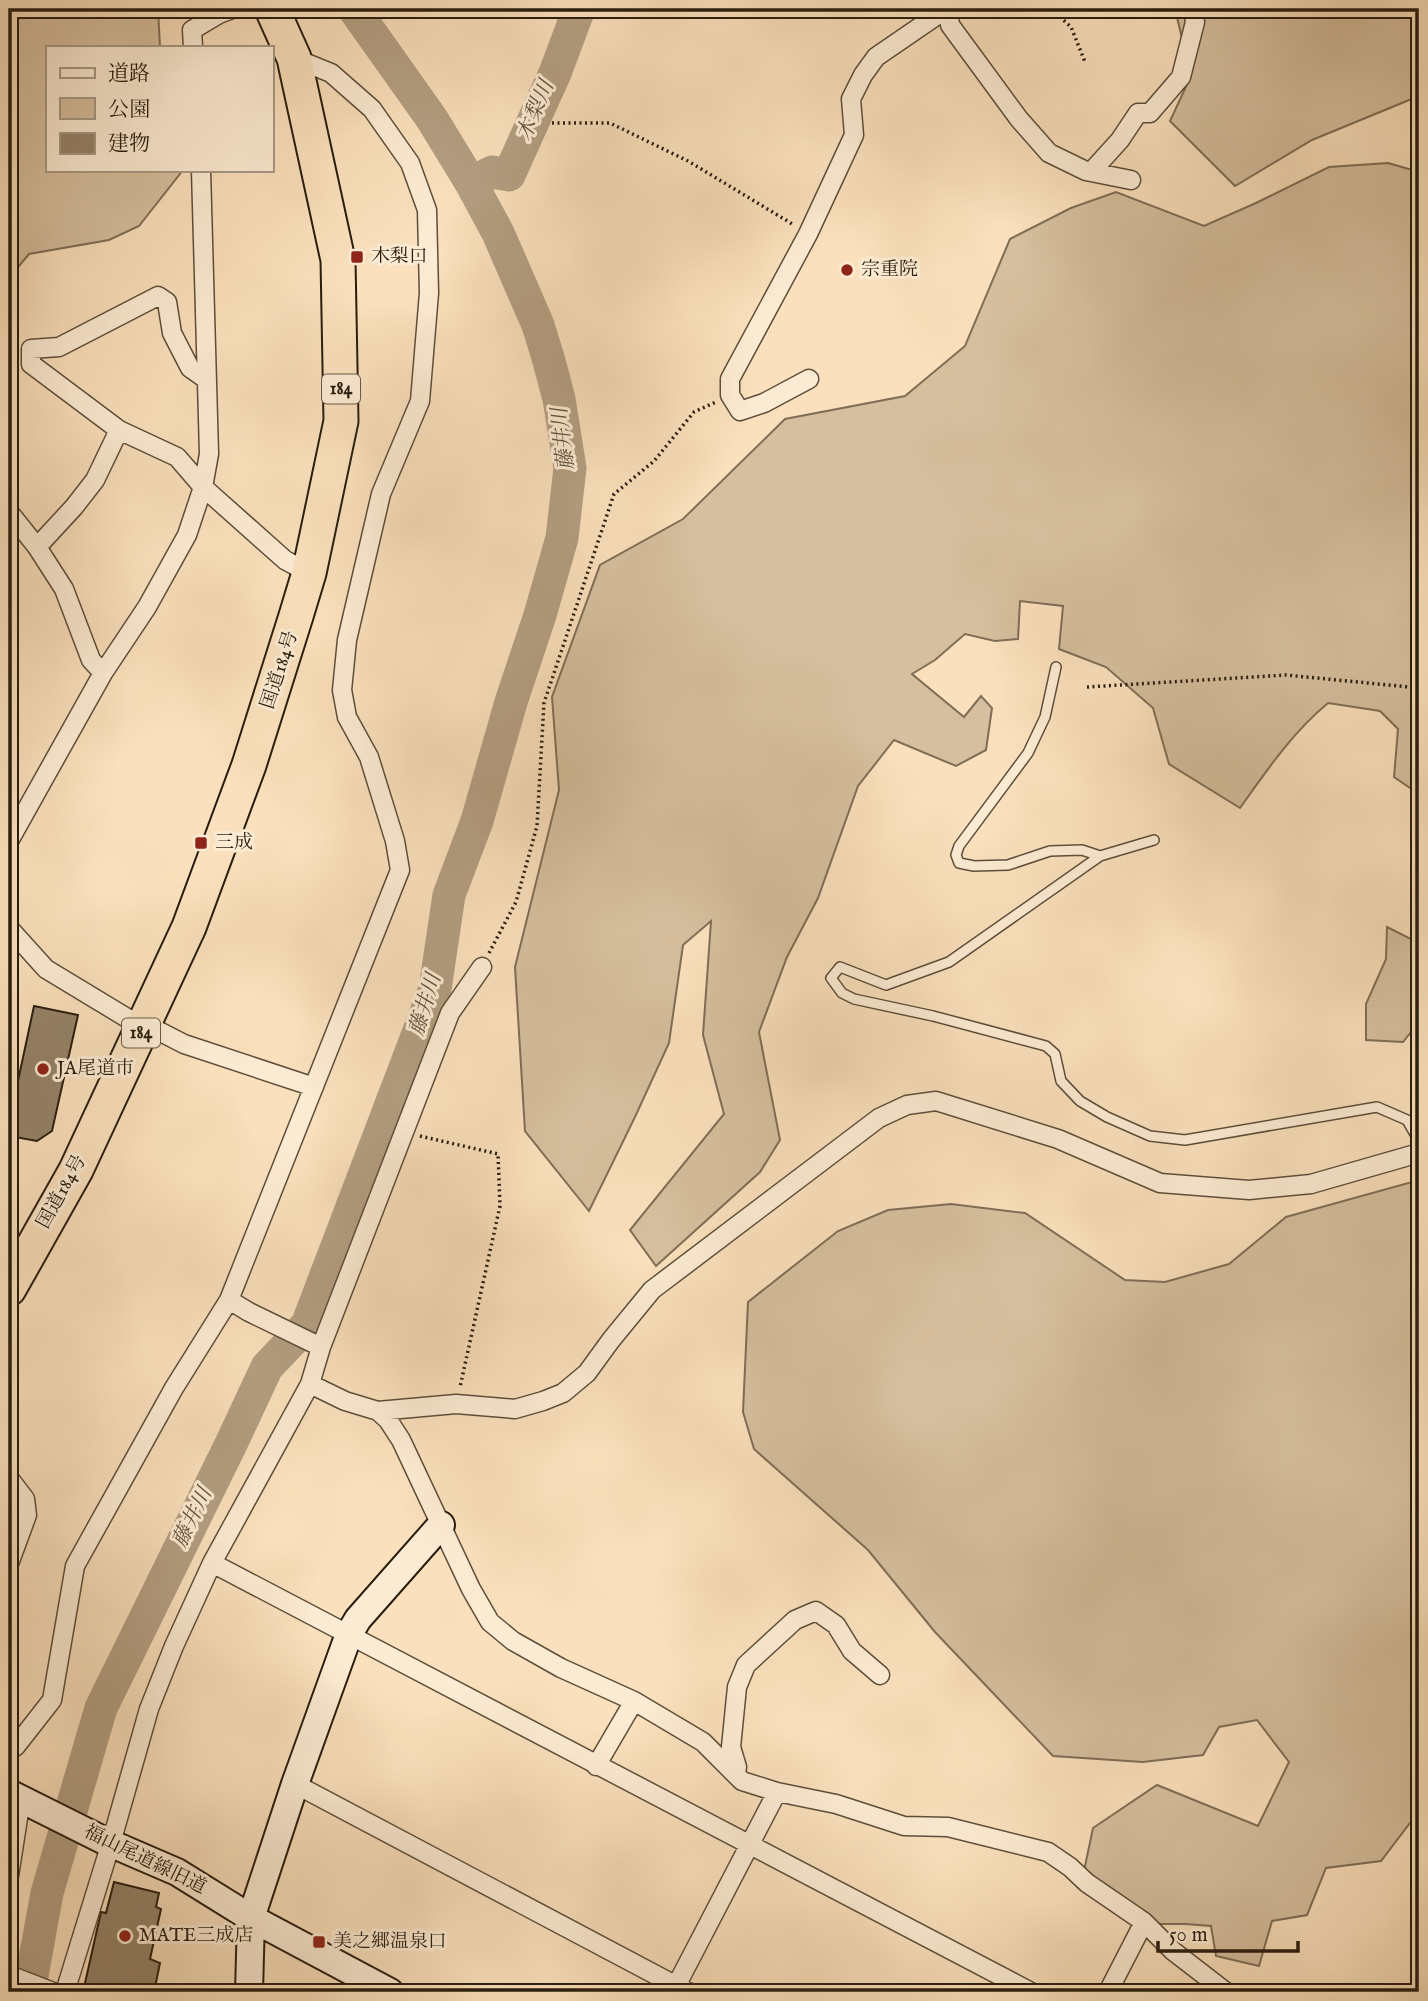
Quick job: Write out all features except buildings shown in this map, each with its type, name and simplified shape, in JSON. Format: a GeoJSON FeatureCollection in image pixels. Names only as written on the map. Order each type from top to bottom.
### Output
{"type":"FeatureCollection","features":[{"type":"Feature","properties":{"kind":"highway","name":"国道184号"},"geometry":{"type":"LineString","coordinates":[[9,1289],[76,1170],[189,927],[249,765],[309,573],[341,421],[338,260],[294,58],[272,9]]}},
{"type":"Feature","properties":{"kind":"street"},"geometry":{"type":"LineString","coordinates":[[193,46],[192,30],[232,9]]}},
{"type":"Feature","properties":{"kind":"street"},"geometry":{"type":"LineString","coordinates":[[809,379],[764,403],[740,411],[730,395],[730,379],[808,234],[854,135],[851,99],[863,75],[876,57],[947,9],[950,25],[1019,119],[1049,153],[1091,172],[1132,180]]}},
{"type":"Feature","properties":{"kind":"street"},"geometry":{"type":"LineString","coordinates":[[1091,172],[1120,140],[1138,113],[1150,113],[1181,77],[1195,22],[1193,9]]}},
{"type":"Feature","properties":{"kind":"street"},"geometry":{"type":"LineString","coordinates":[[9,1751],[16,1746],[52,1700],[75,1566],[174,1388],[229,1300],[400,870],[395,841],[369,757],[347,717],[342,690],[347,639],[381,494],[420,401],[429,293],[426,210],[410,163],[372,109],[331,73],[294,58]]}},
{"type":"Feature","properties":{"kind":"street"},"geometry":{"type":"LineString","coordinates":[[9,841],[103,673],[146,607],[187,535],[203,488],[209,454],[201,172]]}},
{"type":"Feature","properties":{"kind":"street"},"geometry":{"type":"LineString","coordinates":[[207,380],[190,368],[173,334],[167,302],[158,296],[59,347],[31,349],[31,364],[119,430],[177,457],[203,488],[285,559],[309,573]]}},
{"type":"Feature","properties":{"kind":"street"},"geometry":{"type":"LineString","coordinates":[[37,547],[95,480],[119,430]]}},
{"type":"Feature","properties":{"kind":"street"},"geometry":{"type":"LineString","coordinates":[[9,512],[37,547],[64,589],[91,660],[103,673]]}},
{"type":"Feature","properties":{"kind":"street"},"geometry":{"type":"LineString","coordinates":[[9,928],[46,969],[127,1018],[145,1024],[184,1045],[314,1087]]}},
{"type":"Feature","properties":{"kind":"street"},"geometry":{"type":"LineString","coordinates":[[65,1992],[149,1709],[174,1646],[212,1563],[310,1384],[317,1345],[450,1013],[482,967]]}},
{"type":"Feature","properties":{"kind":"street"},"geometry":{"type":"LineString","coordinates":[[310,1384],[345,1401],[378,1411],[456,1404],[515,1409],[563,1393],[587,1373],[652,1290],[879,1118],[907,1105],[936,1101],[1058,1139],[1160,1183],[1249,1190],[1311,1184],[1419,1153]]}},
{"type":"Feature","properties":{"kind":"street"},"geometry":{"type":"LineString","coordinates":[[229,1300],[317,1345]]}},
{"type":"Feature","properties":{"kind":"street"},"geometry":{"type":"LineString","coordinates":[[378,1411],[388,1420],[401,1440],[471,1589],[490,1622],[513,1641],[561,1668],[634,1701],[703,1742],[742,1781],[776,1792],[836,1804],[904,1826],[948,1827],[1048,1852],[1144,1922],[1173,1951],[1226,1992]]}},
{"type":"Feature","properties":{"kind":"street"},"geometry":{"type":"LineString","coordinates":[[9,1478],[25,1499],[27,1515],[9,1564]]}},
{"type":"Feature","properties":{"kind":"street"},"geometry":{"type":"LineString","coordinates":[[249,1992],[251,1918],[295,1784],[349,1634],[358,1619],[441,1525]]}},
{"type":"Feature","properties":{"kind":"street"},"geometry":{"type":"LineString","coordinates":[[212,1563],[1031,1992]]}},
{"type":"Feature","properties":{"kind":"street"},"geometry":{"type":"LineString","coordinates":[[735,1774],[737,1767],[731,1747],[737,1687],[746,1665],[795,1620],[816,1611],[836,1625],[852,1651],[880,1675]]}},
{"type":"Feature","properties":{"kind":"street"},"geometry":{"type":"LineString","coordinates":[[596,1766],[634,1701]]}},
{"type":"Feature","properties":{"kind":"street"},"geometry":{"type":"LineString","coordinates":[[295,1784],[679,1990],[776,1792]]}},
{"type":"Feature","properties":{"kind":"street"},"geometry":{"type":"LineString","coordinates":[[9,1876],[22,1799]]}},
{"type":"Feature","properties":{"kind":"street","name":"福山尾道線旧道"},"geometry":{"type":"LineString","coordinates":[[22,1799],[108,1842],[177,1872],[251,1918],[390,1992]]}},
{"type":"Feature","properties":{"kind":"street"},"geometry":{"type":"LineString","coordinates":[[1108,1992],[1144,1922]]}},
{"type":"Feature","properties":{"kind":"street"},"geometry":{"type":"LineString","coordinates":[[9,1975],[53,1992]]}},
{"type":"Feature","properties":{"kind":"lane"},"geometry":{"type":"LineString","coordinates":[[1056,667],[1045,717],[1028,753],[959,846],[956,855],[959,863],[974,866],[1008,865],[1050,851],[1082,850],[1100,856]]}},
{"type":"Feature","properties":{"kind":"lane"},"geometry":{"type":"LineString","coordinates":[[1154,840],[1100,856],[949,962],[886,985],[840,967],[831,978],[842,993],[854,999],[933,1016],[1046,1046],[1055,1054],[1061,1081],[1080,1101],[1107,1117],[1150,1136],[1185,1140],[1377,1107],[1406,1120],[1419,1141]]}},
{"type":"Feature","properties":{"kind":"path"},"geometry":{"type":"LineString","coordinates":[[1039,9],[1060,17],[1071,27],[1085,62]]}},
{"type":"Feature","properties":{"kind":"path"},"geometry":{"type":"LineString","coordinates":[[552,123],[610,123],[688,161],[808,234]]}},
{"type":"Feature","properties":{"kind":"path"},"geometry":{"type":"LineString","coordinates":[[482,967],[516,902],[537,826],[544,703],[614,494],[654,461],[694,412],[730,395]]}},
{"type":"Feature","properties":{"kind":"path"},"geometry":{"type":"LineString","coordinates":[[1087,687],[1286,675],[1419,688]]}},
{"type":"Feature","properties":{"kind":"path"},"geometry":{"type":"LineString","coordinates":[[404,1132],[498,1154],[500,1206],[456,1404]]}},
{"type":"Feature","properties":{"kind":"green space"},"geometry":{"type":"Polygon","coordinates":[[[9,9],[158,9],[160,46],[46,46],[46,172],[181,172],[139,226],[109,240],[29,254],[9,278],[9,9]]]}},
{"type":"Feature","properties":{"kind":"green space"},"geometry":{"type":"Polygon","coordinates":[[[1175,9],[1419,9],[1419,96],[1312,140],[1235,186],[1170,121],[1191,76],[1175,9]]]}},
{"type":"Feature","properties":{"kind":"green space"},"geometry":{"type":"Polygon","coordinates":[[[1388,163],[1419,172],[1419,794],[1394,777],[1398,729],[1380,711],[1328,703],[1291,739],[1240,808],[1169,764],[1153,708],[1106,667],[1059,649],[1063,606],[1020,601],[1018,639],[995,641],[965,634],[935,660],[912,674],[964,717],[981,696],[992,708],[986,750],[956,766],[894,740],[858,786],[818,898],[787,957],[759,1032],[780,1140],[760,1172],[656,1266],[630,1230],[724,1114],[703,1035],[711,921],[683,945],[669,1043],[589,1211],[525,1131],[515,967],[559,790],[552,697],[600,565],[683,519],[785,419],[905,396],[965,346],[1010,239],[1071,208],[1116,192],[1204,226],[1329,167],[1388,163]]]}},
{"type":"Feature","properties":{"kind":"green space"},"geometry":{"type":"Polygon","coordinates":[[[1387,927],[1419,943],[1419,1022],[1403,1042],[1366,1040],[1366,1004],[1386,959],[1387,927]]]}},
{"type":"Feature","properties":{"kind":"green space"},"geometry":{"type":"Polygon","coordinates":[[[1419,1180],[1419,1823],[1410,1823],[1381,1861],[1326,1868],[1307,1915],[1272,1921],[1259,1966],[1216,1956],[1211,1926],[1153,1924],[1084,1871],[1093,1828],[1157,1785],[1258,1826],[1289,1762],[1257,1720],[1219,1727],[1203,1755],[1143,1762],[1053,1756],[935,1632],[868,1550],[754,1449],[743,1412],[748,1302],[838,1231],[888,1210],[951,1204],[1025,1213],[1125,1280],[1165,1282],[1229,1264],[1286,1217],[1419,1180]]]}},
{"type":"Feature","properties":{"kind":"waterway","name":"藤井川"},"geometry":{"type":"LineString","coordinates":[[29,1992],[47,1893],[101,1708],[267,1367],[307,1325],[435,989],[449,895],[477,821],[562,538],[570,468],[559,399],[538,325],[498,233],[471,183],[432,119],[354,9]]}},
{"type":"Feature","properties":{"kind":"waterway","name":"木梨川"},"geometry":{"type":"LineString","coordinates":[[471,183],[492,172],[509,175],[555,73],[579,9]]}},
{"type":"Feature","properties":{"kind":"place","name":"木梨口"},"geometry":{"type":"Point","coordinates":[357,257]}},
{"type":"Feature","properties":{"kind":"place","name":"宗重院"},"geometry":{"type":"Point","coordinates":[847,270]}},
{"type":"Feature","properties":{"kind":"place","name":"三成"},"geometry":{"type":"Point","coordinates":[201,843]}},
{"type":"Feature","properties":{"kind":"place","name":"JA尾道市"},"geometry":{"type":"Point","coordinates":[43,1069]}},
{"type":"Feature","properties":{"kind":"place","name":"MATE三成店"},"geometry":{"type":"Point","coordinates":[125,1936]}},
{"type":"Feature","properties":{"kind":"place","name":"美之郷温泉口"},"geometry":{"type":"Point","coordinates":[319,1942]}}]}
